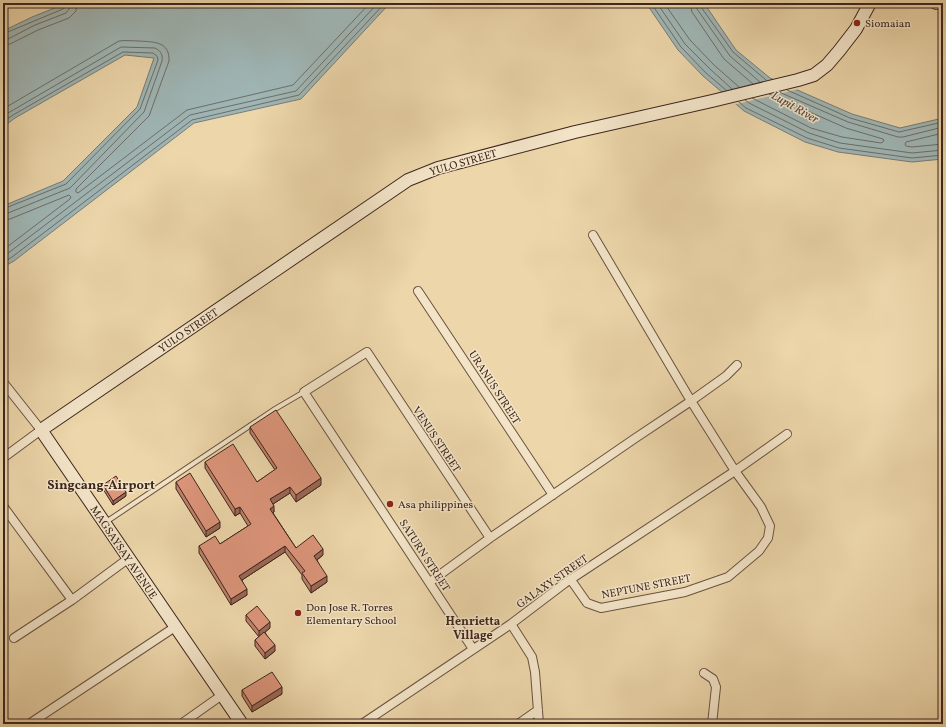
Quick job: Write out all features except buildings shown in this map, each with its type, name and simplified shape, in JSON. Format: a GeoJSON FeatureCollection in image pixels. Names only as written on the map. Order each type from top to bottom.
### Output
{"type":"FeatureCollection","features":[{"type":"Feature","properties":{"kind":"street","name":"YULO STREET"},"geometry":{"type":"LineString","coordinates":[[41,430],[408,180],[438,168],[575,132],[722,99],[814,75],[827,65],[840,51],[856,29],[870,3]]}},
{"type":"Feature","properties":{"kind":"street"},"geometry":{"type":"LineString","coordinates":[[932,3],[936,5],[943,5]]}},
{"type":"Feature","properties":{"kind":"street"},"geometry":{"type":"LineString","coordinates":[[593,235],[691,401],[735,470]]}},
{"type":"Feature","properties":{"kind":"street","name":"URANUS STREET"},"geometry":{"type":"LineString","coordinates":[[418,291],[553,495]]}},
{"type":"Feature","properties":{"kind":"street","name":"VENUS STREET"},"geometry":{"type":"LineString","coordinates":[[304,392],[367,352],[490,538]]}},
{"type":"Feature","properties":{"kind":"street"},"geometry":{"type":"LineString","coordinates":[[430,582],[490,538],[691,401],[729,373],[737,365]]}},
{"type":"Feature","properties":{"kind":"street","name":"MAGSAYSAY AVENUE"},"geometry":{"type":"LineString","coordinates":[[3,382],[41,430],[242,724]]}},
{"type":"Feature","properties":{"kind":"street","name":"SATURN STREET"},"geometry":{"type":"LineString","coordinates":[[304,392],[473,649]]}},
{"type":"Feature","properties":{"kind":"street"},"geometry":{"type":"LineString","coordinates":[[3,458],[41,430]]}},
{"type":"Feature","properties":{"kind":"street","name":"GALAXY STREET"},"geometry":{"type":"LineString","coordinates":[[362,724],[512,624],[571,580],[787,434]]}},
{"type":"Feature","properties":{"kind":"street","name":"NEPTUNE STREET"},"geometry":{"type":"LineString","coordinates":[[571,580],[587,603],[601,608],[685,592],[728,577],[759,551],[768,538],[770,526],[761,508],[735,470]]}},
{"type":"Feature","properties":{"kind":"street"},"geometry":{"type":"LineString","coordinates":[[3,506],[72,600]]}},
{"type":"Feature","properties":{"kind":"street"},"geometry":{"type":"LineString","coordinates":[[14,638],[72,600],[129,558]]}},
{"type":"Feature","properties":{"kind":"street"},"geometry":{"type":"LineString","coordinates":[[512,624],[532,656],[535,672],[539,724]]}},
{"type":"Feature","properties":{"kind":"street"},"geometry":{"type":"LineString","coordinates":[[29,724],[175,627]]}},
{"type":"Feature","properties":{"kind":"street"},"geometry":{"type":"LineString","coordinates":[[704,673],[713,679],[716,687],[712,724]]}},
{"type":"Feature","properties":{"kind":"street"},"geometry":{"type":"LineString","coordinates":[[181,724],[222,695]]}},
{"type":"Feature","properties":{"kind":"street"},"geometry":{"type":"LineString","coordinates":[[518,724],[538,710]]}},
{"type":"Feature","properties":{"kind":"lane"},"geometry":{"type":"LineString","coordinates":[[105,522],[275,409],[304,392]]}},
{"type":"Feature","properties":{"kind":"water"},"geometry":{"type":"Polygon","coordinates":[[[67,3],[390,3],[301,99],[194,123],[14,261],[3,267],[3,206],[63,181],[137,107],[154,58],[125,55],[15,118],[3,127],[3,31],[32,17],[67,3]]]}},
{"type":"Feature","properties":{"kind":"water","name":"Lupit River"},"geometry":{"type":"Polygon","coordinates":[[[646,3],[704,3],[736,50],[770,78],[852,114],[900,128],[943,118],[943,159],[912,162],[838,152],[805,142],[744,111],[703,76],[678,50],[646,3]]]}},
{"type":"Feature","properties":{"kind":"pier"},"geometry":{"type":"Polygon","coordinates":[[[777,79],[799,89],[733,105],[721,93],[777,79]]]}},
{"type":"Feature","properties":{"kind":"place","name":"Siomaian"},"geometry":{"type":"Point","coordinates":[857,23]}},
{"type":"Feature","properties":{"kind":"place","name":"Asa philippines"},"geometry":{"type":"Point","coordinates":[390,504]}},
{"type":"Feature","properties":{"kind":"place","name":"Don Jose R. Torres Elementary School"},"geometry":{"type":"Point","coordinates":[298,613]}},
{"type":"Feature","properties":{"kind":"district","name":"Singcang-Airport"},"geometry":{"type":"Point","coordinates":[101,484]}},
{"type":"Feature","properties":{"kind":"district","name":"Henrietta Village"},"geometry":{"type":"Point","coordinates":[473,628]}}]}
